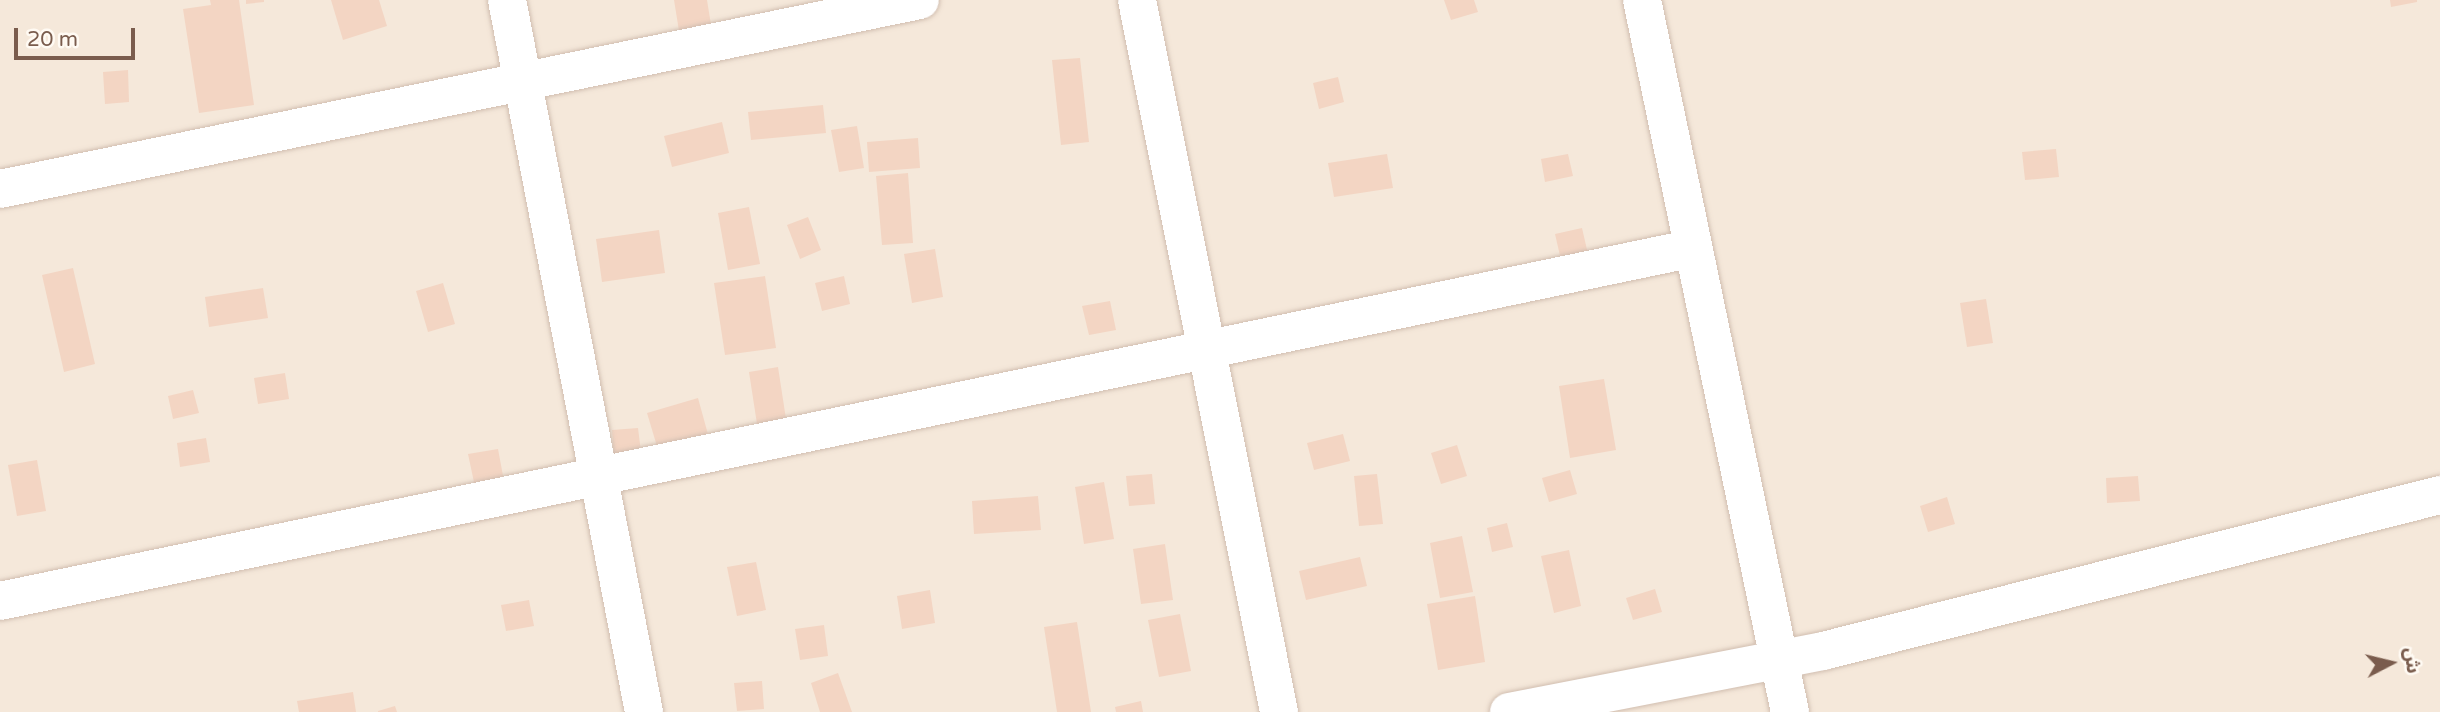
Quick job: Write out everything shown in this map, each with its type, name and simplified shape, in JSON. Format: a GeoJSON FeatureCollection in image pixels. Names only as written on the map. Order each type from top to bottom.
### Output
{"type":"FeatureCollection","features":[{"type":"Feature","properties":{"kind":"street"},"geometry":{"type":"LineString","coordinates":[[507,0],[644,712]]}},
{"type":"Feature","properties":{"kind":"street"},"geometry":{"type":"LineString","coordinates":[[0,189],[919,0]]}},
{"type":"Feature","properties":{"kind":"street"},"geometry":{"type":"LineString","coordinates":[[1137,0],[1279,712]]}},
{"type":"Feature","properties":{"kind":"street"},"geometry":{"type":"LineString","coordinates":[[1642,0],[1790,712]]}},
{"type":"Feature","properties":{"kind":"street"},"geometry":{"type":"LineString","coordinates":[[0,601],[1694,248]]}},
{"type":"Feature","properties":{"kind":"street"},"geometry":{"type":"LineString","coordinates":[[1509,712],[1779,659],[2440,495]]}},
{"type":"Feature","properties":{"kind":"shaded area"},"geometry":{"type":"Polygon","coordinates":[[[0,0],[2440,0],[2440,712],[0,712],[0,0]]]}},
{"type":"Feature","properties":{"kind":"building"},"geometry":{"type":"Polygon","coordinates":[[[210,0],[239,0],[254,105],[199,113],[183,9],[211,5],[210,0]]]}},
{"type":"Feature","properties":{"kind":"building"},"geometry":{"type":"Polygon","coordinates":[[[246,0],[264,0],[264,2],[246,4],[246,0]]]}},
{"type":"Feature","properties":{"kind":"building"},"geometry":{"type":"Polygon","coordinates":[[[331,0],[379,0],[387,26],[343,40],[331,0]]]}},
{"type":"Feature","properties":{"kind":"building"},"geometry":{"type":"Polygon","coordinates":[[[674,0],[707,0],[712,31],[680,37],[674,0]]]}},
{"type":"Feature","properties":{"kind":"building"},"geometry":{"type":"Polygon","coordinates":[[[1444,0],[1474,0],[1478,12],[1451,20],[1444,0]]]}},
{"type":"Feature","properties":{"kind":"building"},"geometry":{"type":"Polygon","coordinates":[[[2390,0],[2417,0],[2417,2],[2391,7],[2390,0]]]}},
{"type":"Feature","properties":{"kind":"building"},"geometry":{"type":"Polygon","coordinates":[[[1080,58],[1089,142],[1061,145],[1052,60],[1080,58]]]}},
{"type":"Feature","properties":{"kind":"building"},"geometry":{"type":"Polygon","coordinates":[[[128,70],[129,102],[105,104],[103,72],[128,70]]]}},
{"type":"Feature","properties":{"kind":"building"},"geometry":{"type":"Polygon","coordinates":[[[1338,77],[1344,102],[1319,109],[1313,83],[1338,77]]]}},
{"type":"Feature","properties":{"kind":"building"},"geometry":{"type":"Polygon","coordinates":[[[823,105],[826,133],[751,140],[748,112],[823,105]]]}},
{"type":"Feature","properties":{"kind":"building"},"geometry":{"type":"Polygon","coordinates":[[[722,122],[729,153],[672,167],[664,136],[722,122]]]}},
{"type":"Feature","properties":{"kind":"building"},"geometry":{"type":"Polygon","coordinates":[[[857,126],[864,168],[839,172],[831,130],[857,126]]]}},
{"type":"Feature","properties":{"kind":"building"},"geometry":{"type":"Polygon","coordinates":[[[918,138],[920,168],[869,172],[867,142],[918,138]]]}},
{"type":"Feature","properties":{"kind":"building"},"geometry":{"type":"Polygon","coordinates":[[[2056,149],[2059,177],[2025,180],[2022,152],[2056,149]]]}},
{"type":"Feature","properties":{"kind":"building"},"geometry":{"type":"Polygon","coordinates":[[[1387,154],[1393,188],[1334,197],[1328,163],[1387,154]]]}},
{"type":"Feature","properties":{"kind":"building"},"geometry":{"type":"Polygon","coordinates":[[[1568,154],[1573,176],[1545,182],[1541,159],[1568,154]]]}},
{"type":"Feature","properties":{"kind":"building"},"geometry":{"type":"Polygon","coordinates":[[[908,173],[913,243],[882,245],[876,176],[908,173]]]}},
{"type":"Feature","properties":{"kind":"building"},"geometry":{"type":"Polygon","coordinates":[[[749,207],[760,264],[728,270],[718,213],[749,207]]]}},
{"type":"Feature","properties":{"kind":"building"},"geometry":{"type":"Polygon","coordinates":[[[808,217],[821,250],[800,259],[787,225],[808,217]]]}},
{"type":"Feature","properties":{"kind":"building"},"geometry":{"type":"Polygon","coordinates":[[[1582,228],[1588,254],[1561,260],[1555,234],[1582,228]]]}},
{"type":"Feature","properties":{"kind":"building"},"geometry":{"type":"Polygon","coordinates":[[[659,230],[665,273],[602,282],[596,239],[659,230]]]}},
{"type":"Feature","properties":{"kind":"building"},"geometry":{"type":"Polygon","coordinates":[[[935,249],[943,297],[912,303],[904,254],[935,249]]]}},
{"type":"Feature","properties":{"kind":"building"},"geometry":{"type":"Polygon","coordinates":[[[73,268],[95,364],[64,372],[42,275],[73,268]]]}},
{"type":"Feature","properties":{"kind":"building"},"geometry":{"type":"Polygon","coordinates":[[[765,276],[776,348],[725,355],[714,283],[765,276]]]}},
{"type":"Feature","properties":{"kind":"building"},"geometry":{"type":"Polygon","coordinates":[[[844,276],[850,304],[822,311],[815,283],[844,276]]]}},
{"type":"Feature","properties":{"kind":"building"},"geometry":{"type":"Polygon","coordinates":[[[443,283],[455,324],[428,332],[416,291],[443,283]]]}},
{"type":"Feature","properties":{"kind":"building"},"geometry":{"type":"Polygon","coordinates":[[[263,288],[268,318],[209,327],[205,297],[263,288]]]}},
{"type":"Feature","properties":{"kind":"building"},"geometry":{"type":"Polygon","coordinates":[[[1986,299],[1993,343],[1967,347],[1960,303],[1986,299]]]}},
{"type":"Feature","properties":{"kind":"building"},"geometry":{"type":"Polygon","coordinates":[[[1110,301],[1116,330],[1089,335],[1082,306],[1110,301]]]}},
{"type":"Feature","properties":{"kind":"building"},"geometry":{"type":"Polygon","coordinates":[[[778,367],[786,419],[757,424],[749,372],[778,367]]]}},
{"type":"Feature","properties":{"kind":"building"},"geometry":{"type":"Polygon","coordinates":[[[285,373],[289,399],[258,404],[254,378],[285,373]]]}},
{"type":"Feature","properties":{"kind":"building"},"geometry":{"type":"Polygon","coordinates":[[[1604,379],[1616,450],[1570,458],[1559,386],[1604,379]]]}},
{"type":"Feature","properties":{"kind":"building"},"geometry":{"type":"Polygon","coordinates":[[[193,390],[199,413],[173,419],[168,396],[193,390]]]}},
{"type":"Feature","properties":{"kind":"building"},"geometry":{"type":"Polygon","coordinates":[[[698,398],[709,438],[659,453],[647,413],[698,398]]]}},
{"type":"Feature","properties":{"kind":"building"},"geometry":{"type":"Polygon","coordinates":[[[638,428],[641,452],[614,455],[612,430],[638,428]]]}},
{"type":"Feature","properties":{"kind":"building"},"geometry":{"type":"Polygon","coordinates":[[[1343,434],[1350,461],[1314,470],[1307,443],[1343,434]]]}},
{"type":"Feature","properties":{"kind":"building"},"geometry":{"type":"Polygon","coordinates":[[[206,438],[210,462],[180,467],[177,443],[206,438]]]}},
{"type":"Feature","properties":{"kind":"building"},"geometry":{"type":"Polygon","coordinates":[[[1457,445],[1467,476],[1441,484],[1431,453],[1457,445]]]}},
{"type":"Feature","properties":{"kind":"building"},"geometry":{"type":"Polygon","coordinates":[[[498,449],[504,481],[475,487],[468,454],[498,449]]]}},
{"type":"Feature","properties":{"kind":"building"},"geometry":{"type":"Polygon","coordinates":[[[37,460],[46,511],[17,516],[8,465],[37,460]]]}},
{"type":"Feature","properties":{"kind":"building"},"geometry":{"type":"Polygon","coordinates":[[[1570,470],[1577,494],[1549,502],[1542,478],[1570,470]]]}},
{"type":"Feature","properties":{"kind":"building"},"geometry":{"type":"Polygon","coordinates":[[[1152,474],[1155,504],[1129,506],[1126,476],[1152,474]]]}},
{"type":"Feature","properties":{"kind":"building"},"geometry":{"type":"Polygon","coordinates":[[[1377,474],[1383,524],[1359,526],[1354,476],[1377,474]]]}},
{"type":"Feature","properties":{"kind":"building"},"geometry":{"type":"Polygon","coordinates":[[[2138,476],[2140,501],[2107,503],[2106,478],[2138,476]]]}},
{"type":"Feature","properties":{"kind":"building"},"geometry":{"type":"Polygon","coordinates":[[[1104,482],[1114,539],[1084,544],[1075,487],[1104,482]]]}},
{"type":"Feature","properties":{"kind":"building"},"geometry":{"type":"Polygon","coordinates":[[[1038,496],[1041,530],[974,534],[972,501],[1038,496]]]}},
{"type":"Feature","properties":{"kind":"building"},"geometry":{"type":"Polygon","coordinates":[[[1947,497],[1955,524],[1928,532],[1920,506],[1947,497]]]}},
{"type":"Feature","properties":{"kind":"building"},"geometry":{"type":"Polygon","coordinates":[[[1507,523],[1513,547],[1492,552],[1487,528],[1507,523]]]}},
{"type":"Feature","properties":{"kind":"building"},"geometry":{"type":"Polygon","coordinates":[[[1462,536],[1473,592],[1440,598],[1430,543],[1462,536]]]}},
{"type":"Feature","properties":{"kind":"building"},"geometry":{"type":"Polygon","coordinates":[[[1165,544],[1173,600],[1141,604],[1133,549],[1165,544]]]}},
{"type":"Feature","properties":{"kind":"building"},"geometry":{"type":"Polygon","coordinates":[[[1569,550],[1581,606],[1554,613],[1541,556],[1569,550]]]}},
{"type":"Feature","properties":{"kind":"building"},"geometry":{"type":"Polygon","coordinates":[[[1360,557],[1367,586],[1306,600],[1299,571],[1360,557]]]}},
{"type":"Feature","properties":{"kind":"building"},"geometry":{"type":"Polygon","coordinates":[[[756,562],[766,610],[737,616],[727,567],[756,562]]]}},
{"type":"Feature","properties":{"kind":"building"},"geometry":{"type":"Polygon","coordinates":[[[1655,589],[1662,612],[1633,620],[1626,598],[1655,589]]]}},
{"type":"Feature","properties":{"kind":"building"},"geometry":{"type":"Polygon","coordinates":[[[930,590],[935,623],[902,629],[897,596],[930,590]]]}},
{"type":"Feature","properties":{"kind":"building"},"geometry":{"type":"Polygon","coordinates":[[[1475,596],[1485,662],[1438,670],[1427,604],[1475,596]]]}},
{"type":"Feature","properties":{"kind":"building"},"geometry":{"type":"Polygon","coordinates":[[[529,600],[534,626],[506,631],[501,605],[529,600]]]}},
{"type":"Feature","properties":{"kind":"building"},"geometry":{"type":"Polygon","coordinates":[[[1180,614],[1191,671],[1159,677],[1148,620],[1180,614]]]}},
{"type":"Feature","properties":{"kind":"building"},"geometry":{"type":"Polygon","coordinates":[[[1077,622],[1091,712],[1057,712],[1044,627],[1077,622]]]}},
{"type":"Feature","properties":{"kind":"building"},"geometry":{"type":"Polygon","coordinates":[[[824,625],[828,656],[800,660],[795,629],[824,625]]]}},
{"type":"Feature","properties":{"kind":"building"},"geometry":{"type":"Polygon","coordinates":[[[838,673],[852,712],[820,712],[811,683],[838,673]]]}},
{"type":"Feature","properties":{"kind":"building"},"geometry":{"type":"Polygon","coordinates":[[[762,681],[764,709],[737,711],[734,683],[762,681]]]}},
{"type":"Feature","properties":{"kind":"building"},"geometry":{"type":"Polygon","coordinates":[[[353,692],[356,712],[299,712],[297,701],[353,692]]]}},
{"type":"Feature","properties":{"kind":"building"},"geometry":{"type":"Polygon","coordinates":[[[1141,701],[1143,712],[1116,712],[1115,707],[1141,701]]]}},
{"type":"Feature","properties":{"kind":"building"},"geometry":{"type":"Polygon","coordinates":[[[395,706],[397,712],[378,712],[378,711],[395,706]]]}}]}
